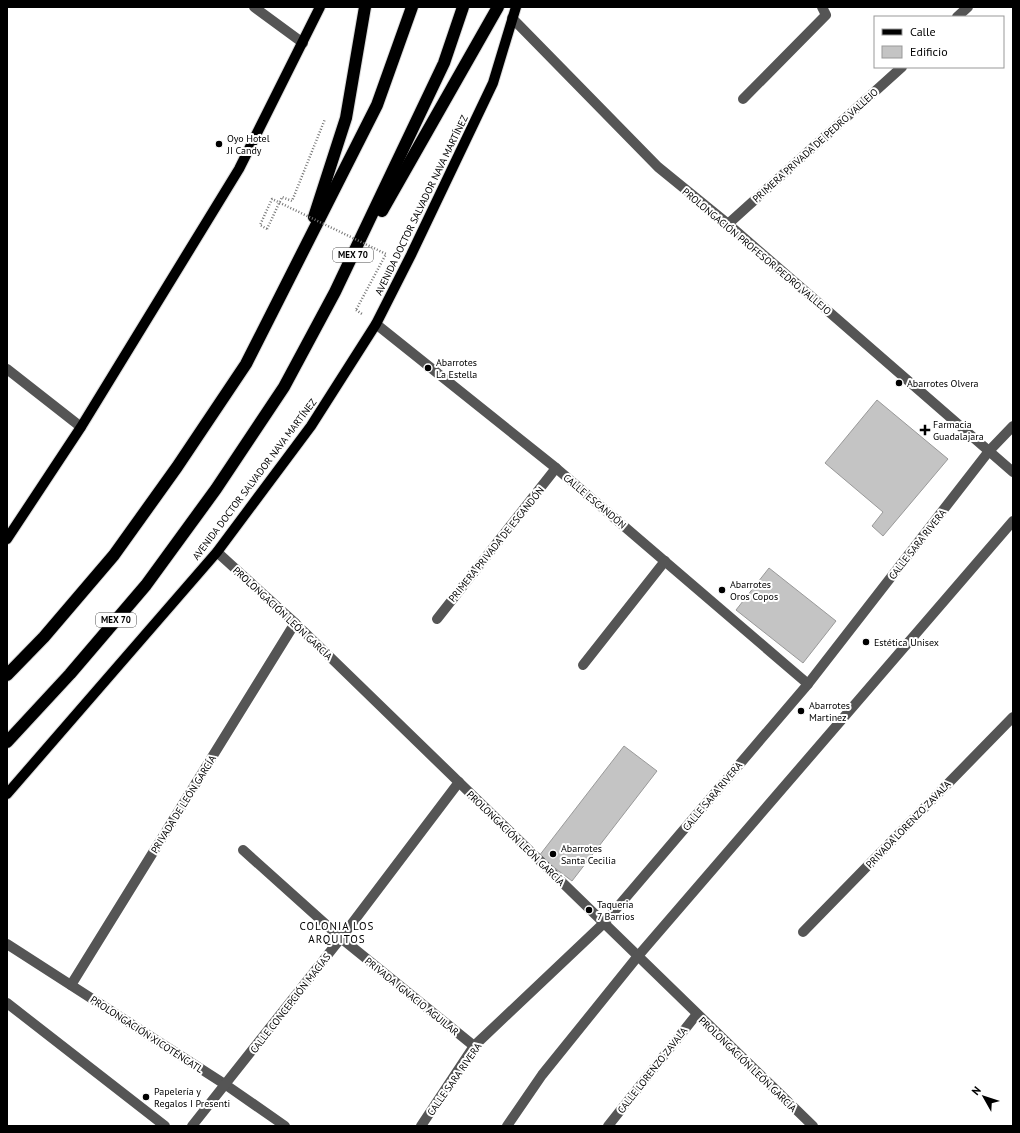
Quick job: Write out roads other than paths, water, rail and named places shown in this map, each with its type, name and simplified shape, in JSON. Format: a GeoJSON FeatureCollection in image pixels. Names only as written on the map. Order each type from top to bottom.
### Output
{"type":"FeatureCollection","features":[{"type":"Feature","properties":{"kind":"highway"},"geometry":{"type":"LineString","coordinates":[[302,254],[346,118],[365,7]]}},
{"type":"Feature","properties":{"kind":"highway"},"geometry":{"type":"LineString","coordinates":[[7,675],[44,636],[114,555],[177,466],[246,364],[377,105],[412,7]]}},
{"type":"Feature","properties":{"kind":"highway","name":"MEX 70"},"geometry":{"type":"LineString","coordinates":[[7,742],[70,674],[146,585],[216,489],[284,387],[336,292],[444,63],[463,7]]}},
{"type":"Feature","properties":{"kind":"highway"},"geometry":{"type":"LineString","coordinates":[[336,292],[498,7]]}},
{"type":"Feature","properties":{"kind":"main road"},"geometry":{"type":"LineString","coordinates":[[7,539],[81,427],[239,168],[320,7]]}},
{"type":"Feature","properties":{"kind":"main road","name":"AVENIDA DOCTOR SALVADOR NAVA MARTÍNEZ"},"geometry":{"type":"LineString","coordinates":[[7,794],[217,552],[311,426],[376,324],[411,255],[493,83],[516,7]]}},
{"type":"Feature","properties":{"kind":"main road"},"geometry":{"type":"LineString","coordinates":[[7,785],[23,776]]}},
{"type":"Feature","properties":{"kind":"street"},"geometry":{"type":"LineString","coordinates":[[254,7],[303,43]]}},
{"type":"Feature","properties":{"kind":"street"},"geometry":{"type":"LineString","coordinates":[[743,99],[826,15],[822,7]]}},
{"type":"Feature","properties":{"kind":"street"},"geometry":{"type":"LineString","coordinates":[[958,16],[968,7]]}},
{"type":"Feature","properties":{"kind":"street","name":"PROLONGACIÓN PROFESOR PEDRO VALLEJO"},"geometry":{"type":"LineString","coordinates":[[512,18],[658,167],[728,224],[1013,472]]}},
{"type":"Feature","properties":{"kind":"street","name":"PRIMERA PRIVADA DE PEDRO VALLEJO"},"geometry":{"type":"LineString","coordinates":[[728,224],[901,68]]}},
{"type":"Feature","properties":{"kind":"street","name":"CALLE ESCANDÓN"},"geometry":{"type":"LineString","coordinates":[[376,324],[556,468],[808,684]]}},
{"type":"Feature","properties":{"kind":"street"},"geometry":{"type":"LineString","coordinates":[[7,369],[81,427]]}},
{"type":"Feature","properties":{"kind":"street","name":"CALLE SARA RIVERA"},"geometry":{"type":"LineString","coordinates":[[421,1126],[474,1046],[604,923],[808,684],[989,451],[1013,426]]}},
{"type":"Feature","properties":{"kind":"street","name":"PRIMERA PRIVADA DE ESCANDÓN"},"geometry":{"type":"LineString","coordinates":[[437,619],[556,468]]}},
{"type":"Feature","properties":{"kind":"street"},"geometry":{"type":"LineString","coordinates":[[507,1126],[542,1075],[638,956],[1013,521]]}},
{"type":"Feature","properties":{"kind":"street","name":"PROLONGACIÓN LEÓN GARCÍA"},"geometry":{"type":"LineString","coordinates":[[217,552],[295,623],[459,782],[697,1014],[806,1124]]}},
{"type":"Feature","properties":{"kind":"street"},"geometry":{"type":"LineString","coordinates":[[584,665],[665,561]]}},
{"type":"Feature","properties":{"kind":"street","name":"PRIVADA DE LEÓN GARCÍA"},"geometry":{"type":"LineString","coordinates":[[71,985],[295,623]]}},
{"type":"Feature","properties":{"kind":"street","name":"PRIVADA LORENZO ZAVALA"},"geometry":{"type":"LineString","coordinates":[[803,932],[1013,717]]}},
{"type":"Feature","properties":{"kind":"street","name":"CALLE CONCEPCIÓN MACÍAS"},"geometry":{"type":"LineString","coordinates":[[192,1126],[341,938],[459,782]]}},
{"type":"Feature","properties":{"kind":"street","name":"PRIVADA IGNACIO AGUILAR"},"geometry":{"type":"LineString","coordinates":[[242,850],[341,938],[474,1046]]}},
{"type":"Feature","properties":{"kind":"street","name":"PROLONGACIÓN XICOTÉNCATL"},"geometry":{"type":"LineString","coordinates":[[7,944],[226,1085],[285,1126]]}},
{"type":"Feature","properties":{"kind":"street"},"geometry":{"type":"LineString","coordinates":[[7,1003],[165,1126]]}},
{"type":"Feature","properties":{"kind":"street","name":"CALLE LORENZO ZAVALA"},"geometry":{"type":"LineString","coordinates":[[608,1126],[697,1014]]}},
{"type":"Feature","properties":{"kind":"place","name":"Oyo Hotel JI Candy"},"geometry":{"type":"Point","coordinates":[219,144]}},
{"type":"Feature","properties":{"kind":"place","name":"Abarrotes La Estella"},"geometry":{"type":"Point","coordinates":[428,368]}},
{"type":"Feature","properties":{"kind":"place","name":"Abarrotes Olvera"},"geometry":{"type":"Point","coordinates":[899,383]}},
{"type":"Feature","properties":{"kind":"place","name":"Farmacia Guadalajara"},"geometry":{"type":"Point","coordinates":[925,430]}},
{"type":"Feature","properties":{"kind":"place","name":"Abarrotes Oros Copos"},"geometry":{"type":"Point","coordinates":[722,590]}},
{"type":"Feature","properties":{"kind":"place","name":"Estética Unisex"},"geometry":{"type":"Point","coordinates":[866,642]}},
{"type":"Feature","properties":{"kind":"place","name":"Abarrotes Martinez"},"geometry":{"type":"Point","coordinates":[801,711]}},
{"type":"Feature","properties":{"kind":"place","name":"Abarrotes Santa Cecilia"},"geometry":{"type":"Point","coordinates":[553,854]}},
{"type":"Feature","properties":{"kind":"place","name":"Taqueria 7 Barrios"},"geometry":{"type":"Point","coordinates":[589,910]}},
{"type":"Feature","properties":{"kind":"place","name":"Papelería y Regalos I Presenti"},"geometry":{"type":"Point","coordinates":[146,1097]}},
{"type":"Feature","properties":{"kind":"district","name":"COLONIA LOS ARQUITOS"},"geometry":{"type":"Point","coordinates":[337,932]}}]}
